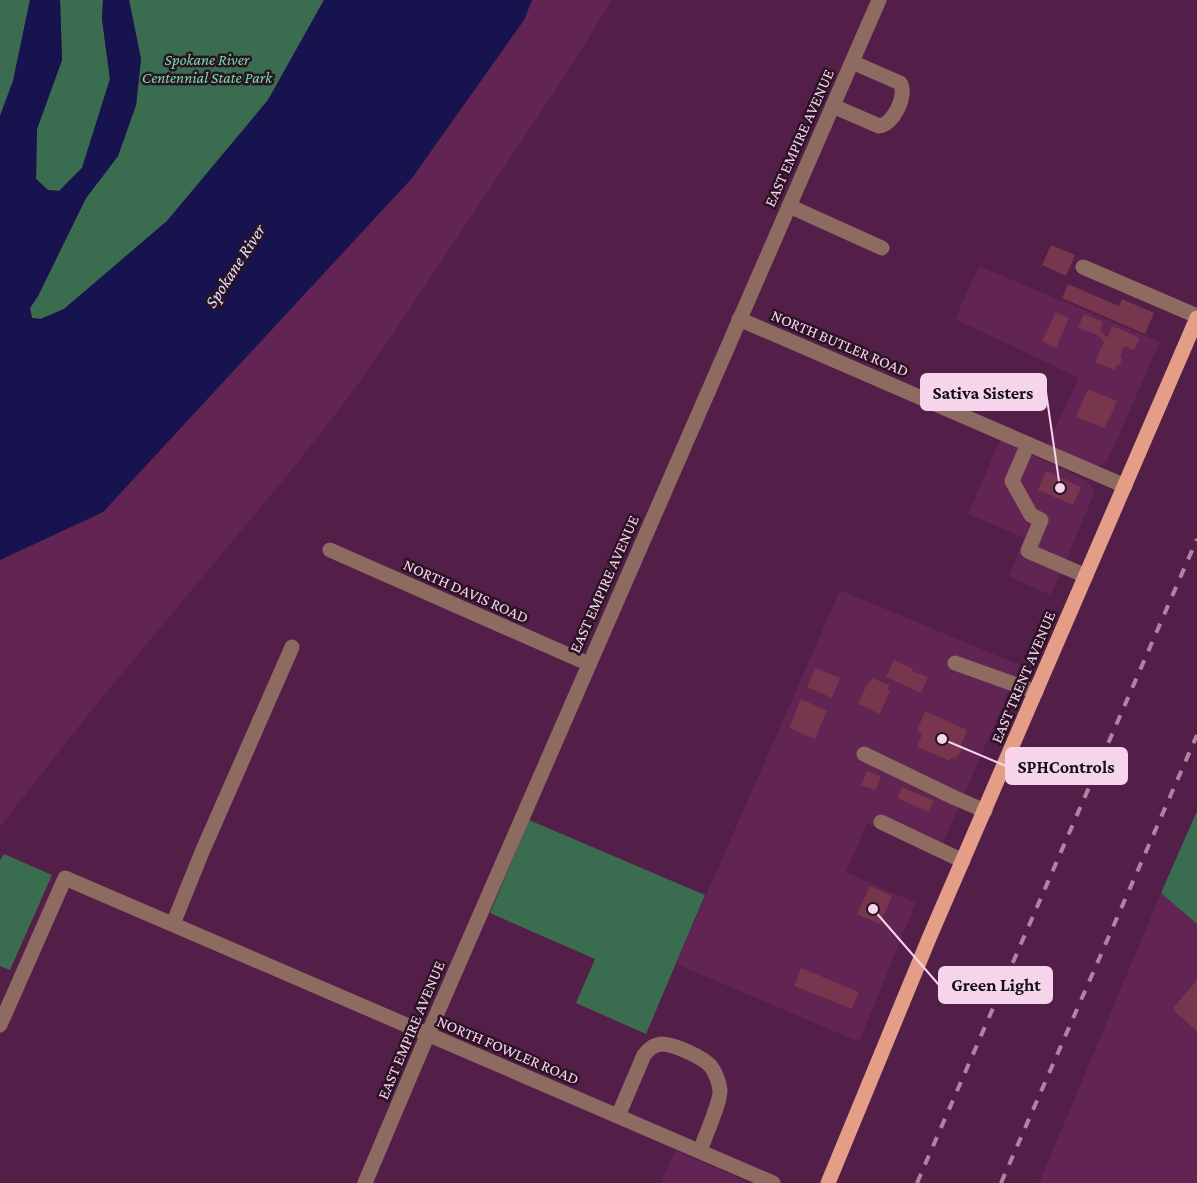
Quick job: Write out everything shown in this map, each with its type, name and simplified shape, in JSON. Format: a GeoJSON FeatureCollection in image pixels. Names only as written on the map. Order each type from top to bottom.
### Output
{"type":"FeatureCollection","features":[{"type":"Feature","properties":{"kind":"main road","name":"EAST TRENT AVENUE"},"geometry":{"type":"LineString","coordinates":[[828,1183],[930,936],[1195,326]]}},
{"type":"Feature","properties":{"kind":"street","name":"EAST EMPIRE AVENUE"},"geometry":{"type":"LineString","coordinates":[[365,1183],[879,0]]}},
{"type":"Feature","properties":{"kind":"street"},"geometry":{"type":"LineString","coordinates":[[833,106],[879,126],[884,126],[891,121],[903,95],[903,86],[900,83],[852,62]]}},
{"type":"Feature","properties":{"kind":"street"},"geometry":{"type":"LineString","coordinates":[[789,206],[882,248]]}},
{"type":"Feature","properties":{"kind":"street"},"geometry":{"type":"LineString","coordinates":[[1083,267],[1195,326]]}},
{"type":"Feature","properties":{"kind":"street","name":"NORTH BUTLER ROAD"},"geometry":{"type":"LineString","coordinates":[[739,320],[1125,486]]}},
{"type":"Feature","properties":{"kind":"street"},"geometry":{"type":"LineString","coordinates":[[1028,444],[1012,481],[1031,515],[1041,520],[1029,550],[1086,576]]}},
{"type":"Feature","properties":{"kind":"street","name":"NORTH DAVIS ROAD"},"geometry":{"type":"LineString","coordinates":[[330,550],[589,664]]}},
{"type":"Feature","properties":{"kind":"street"},"geometry":{"type":"LineString","coordinates":[[173,924],[201,852],[292,647]]}},
{"type":"Feature","properties":{"kind":"street"},"geometry":{"type":"LineString","coordinates":[[956,663],[1036,692]]}},
{"type":"Feature","properties":{"kind":"street"},"geometry":{"type":"LineString","coordinates":[[864,754],[985,810]]}},
{"type":"Feature","properties":{"kind":"street"},"geometry":{"type":"LineString","coordinates":[[881,822],[963,861]]}},
{"type":"Feature","properties":{"kind":"street","name":"NORTH FOWLER ROAD"},"geometry":{"type":"LineString","coordinates":[[0,1025],[64,878],[773,1183]]}},
{"type":"Feature","properties":{"kind":"street"},"geometry":{"type":"LineString","coordinates":[[618,1116],[644,1055],[651,1047],[662,1044],[675,1047],[698,1057],[712,1067],[718,1083],[720,1094],[700,1151]]}},
{"type":"Feature","properties":{"kind":"shaded area"},"geometry":{"type":"Polygon","coordinates":[[[532,0],[612,0],[561,82],[381,352],[342,406],[290,472],[95,706],[0,827],[0,560],[103,512],[412,178],[524,20],[532,0]]]}},
{"type":"Feature","properties":{"kind":"shaded area"},"geometry":{"type":"Polygon","coordinates":[[[979,266],[1160,342],[1108,460],[1102,465],[1096,466],[1047,445],[1079,378],[955,319],[979,266]]]}},
{"type":"Feature","properties":{"kind":"shaded area"},"geometry":{"type":"Polygon","coordinates":[[[1000,440],[1087,481],[1093,488],[1094,494],[1051,595],[1009,577],[1024,538],[968,514],[1000,440]]]}},
{"type":"Feature","properties":{"kind":"shaded area"},"geometry":{"type":"Polygon","coordinates":[[[840,590],[1020,665],[938,855],[867,824],[846,872],[916,903],[859,1042],[676,964],[840,590]]]}},
{"type":"Feature","properties":{"kind":"shaded area"},"geometry":{"type":"Polygon","coordinates":[[[1161,893],[1197,924],[1197,1183],[1039,1183],[1161,893]]]}},
{"type":"Feature","properties":{"kind":"shaded area"},"geometry":{"type":"Polygon","coordinates":[[[675,1150],[749,1183],[661,1183],[675,1150]]]}},
{"type":"Feature","properties":{"kind":"green space"},"geometry":{"type":"Polygon","coordinates":[[[0,0],[30,0],[13,81],[0,116],[0,0]]]}},
{"type":"Feature","properties":{"kind":"green space","name":"Spokane River Centennial State Park"},"geometry":{"type":"Polygon","coordinates":[[[60,0],[103,0],[102,19],[110,79],[82,168],[59,191],[48,190],[36,179],[37,129],[62,60],[60,0]]]}},
{"type":"Feature","properties":{"kind":"green space","name":"Spokane River Centennial State Park"},"geometry":{"type":"Polygon","coordinates":[[[129,0],[324,0],[268,100],[167,221],[64,309],[40,319],[32,318],[30,308],[86,198],[118,156],[136,105],[141,59],[129,0]]]}},
{"type":"Feature","properties":{"kind":"green space"},"geometry":{"type":"Polygon","coordinates":[[[1197,811],[1197,924],[1161,893],[1197,811]]]}},
{"type":"Feature","properties":{"kind":"green space"},"geometry":{"type":"Polygon","coordinates":[[[529,820],[705,895],[646,1034],[576,1003],[595,959],[490,913],[529,820]]]}},
{"type":"Feature","properties":{"kind":"green space"},"geometry":{"type":"Polygon","coordinates":[[[4,854],[52,875],[10,970],[0,966],[0,860],[4,854]]]}},
{"type":"Feature","properties":{"kind":"water","name":"Spokane River"},"geometry":{"type":"Polygon","coordinates":[[[30,0],[60,0],[62,60],[37,129],[36,179],[48,190],[59,191],[82,168],[110,79],[102,19],[103,0],[129,0],[141,59],[136,105],[118,156],[86,198],[30,308],[32,318],[41,319],[64,309],[167,221],[268,100],[324,0],[532,0],[524,20],[412,178],[103,512],[0,560],[0,116],[13,81],[30,0]]]}},
{"type":"Feature","properties":{"kind":"building"},"geometry":{"type":"Polygon","coordinates":[[[1051,245],[1075,255],[1066,276],[1042,265],[1051,245]]]}},
{"type":"Feature","properties":{"kind":"building"},"geometry":{"type":"Polygon","coordinates":[[[1068,284],[1119,306],[1122,299],[1154,313],[1145,334],[1062,298],[1068,284]]]}},
{"type":"Feature","properties":{"kind":"building"},"geometry":{"type":"Polygon","coordinates":[[[1056,312],[1069,318],[1056,348],[1042,341],[1056,312]]]}},
{"type":"Feature","properties":{"kind":"building"},"geometry":{"type":"Polygon","coordinates":[[[1084,314],[1103,322],[1100,330],[1107,338],[1113,326],[1140,338],[1134,350],[1124,346],[1120,358],[1122,359],[1114,370],[1095,362],[1104,342],[1098,335],[1078,328],[1084,314]]]}},
{"type":"Feature","properties":{"kind":"building"},"geometry":{"type":"Polygon","coordinates":[[[1088,389],[1117,401],[1104,428],[1076,417],[1088,389]]]}},
{"type":"Feature","properties":{"kind":"building"},"geometry":{"type":"Polygon","coordinates":[[[1046,471],[1081,487],[1073,505],[1038,490],[1046,471]]]}},
{"type":"Feature","properties":{"kind":"building"},"geometry":{"type":"Polygon","coordinates":[[[894,660],[928,677],[921,693],[886,677],[894,660]]]}},
{"type":"Feature","properties":{"kind":"building"},"geometry":{"type":"Polygon","coordinates":[[[815,668],[840,678],[832,698],[807,687],[815,668]]]}},
{"type":"Feature","properties":{"kind":"building"},"geometry":{"type":"Polygon","coordinates":[[[872,678],[889,685],[887,690],[890,691],[880,714],[858,704],[872,678]]]}},
{"type":"Feature","properties":{"kind":"building"},"geometry":{"type":"Polygon","coordinates":[[[801,699],[827,711],[815,739],[789,728],[801,699]]]}},
{"type":"Feature","properties":{"kind":"building"},"geometry":{"type":"Polygon","coordinates":[[[925,711],[967,730],[961,745],[961,752],[950,761],[917,747],[922,734],[917,731],[925,711]]]}},
{"type":"Feature","properties":{"kind":"building"},"geometry":{"type":"Polygon","coordinates":[[[867,771],[881,777],[875,790],[861,785],[867,771]]]}},
{"type":"Feature","properties":{"kind":"building"},"geometry":{"type":"Polygon","coordinates":[[[902,787],[934,801],[929,812],[897,798],[902,787]]]}},
{"type":"Feature","properties":{"kind":"building"},"geometry":{"type":"Polygon","coordinates":[[[870,886],[892,896],[880,924],[857,914],[870,886]]]}},
{"type":"Feature","properties":{"kind":"building"},"geometry":{"type":"Polygon","coordinates":[[[801,968],[859,992],[852,1009],[794,986],[801,968]]]}},
{"type":"Feature","properties":{"kind":"building"},"geometry":{"type":"Polygon","coordinates":[[[1197,980],[1197,1031],[1173,1008],[1197,980]]]}},
{"type":"Feature","properties":{"kind":"railway"},"geometry":{"type":"LineString","coordinates":[[917,1183],[1197,539]]}},
{"type":"Feature","properties":{"kind":"railway"},"geometry":{"type":"LineString","coordinates":[[1001,1183],[1197,735]]}},
{"type":"Feature","properties":{"kind":"place","name":"Sativa Sisters"},"geometry":{"type":"Point","coordinates":[1060,488]}},
{"type":"Feature","properties":{"kind":"place","name":"SPHControls"},"geometry":{"type":"Point","coordinates":[942,739]}},
{"type":"Feature","properties":{"kind":"place","name":"Green Light"},"geometry":{"type":"Point","coordinates":[873,909]}}]}
